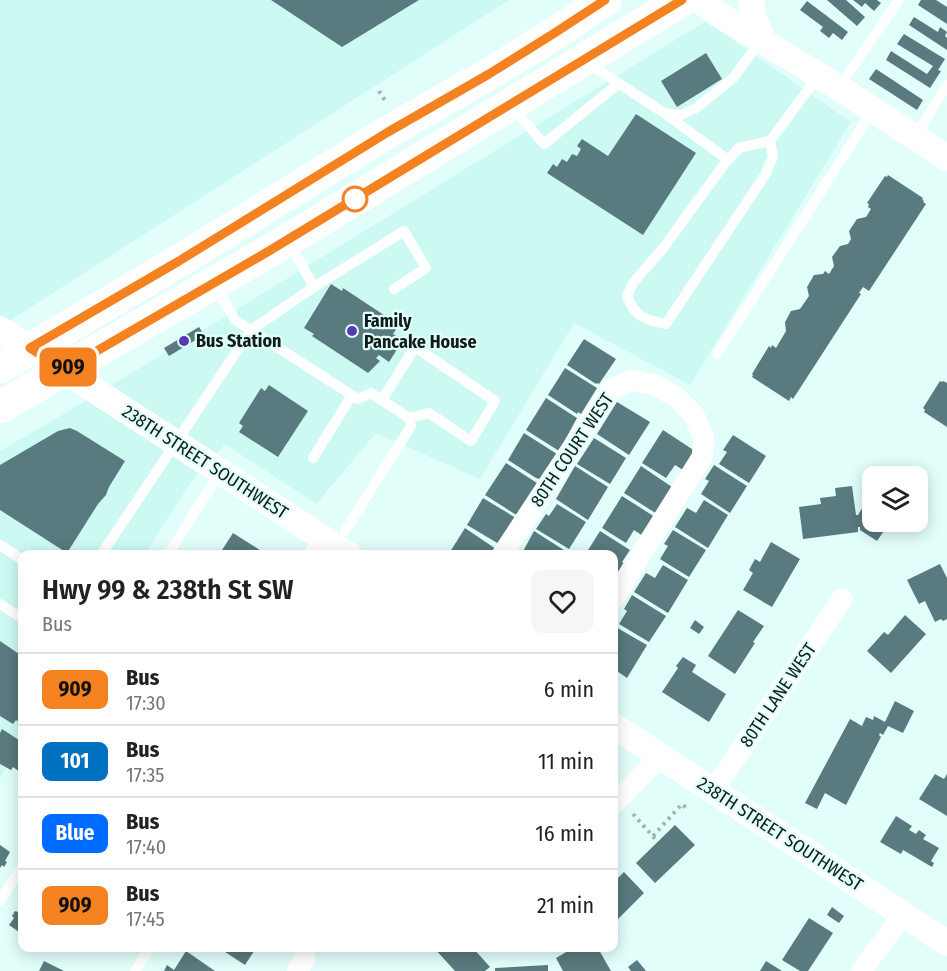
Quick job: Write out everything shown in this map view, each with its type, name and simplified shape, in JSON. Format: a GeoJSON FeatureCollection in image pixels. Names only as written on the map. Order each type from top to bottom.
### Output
{"type":"FeatureCollection","features":[{"type":"Feature","properties":{"kind":"highway"},"geometry":{"type":"LineString","coordinates":[[0,406],[288,240],[682,0]]}},
{"type":"Feature","properties":{"kind":"highway"},"geometry":{"type":"LineString","coordinates":[[0,367],[179,261],[388,132],[489,74],[597,3]]}},
{"type":"Feature","properties":{"kind":"street"},"geometry":{"type":"LineString","coordinates":[[699,0],[947,158]]}},
{"type":"Feature","properties":{"kind":"street"},"geometry":{"type":"LineString","coordinates":[[752,0],[753,15],[762,39]]}},
{"type":"Feature","properties":{"kind":"street","name":"238TH STREET SOUTHWEST"},"geometry":{"type":"LineString","coordinates":[[0,330],[220,472],[314,545],[347,543]]}},
{"type":"Feature","properties":{"kind":"street","name":"80TH COURT WEST"},"geometry":{"type":"LineString","coordinates":[[505,550],[611,389],[632,380],[655,385],[676,397],[694,415],[704,439],[702,457],[618,592]]}},
{"type":"Feature","properties":{"kind":"street","name":"80TH LANE WEST"},"geometry":{"type":"LineString","coordinates":[[713,791],[842,599]]}},
{"type":"Feature","properties":{"kind":"street","name":"238TH STREET SOUTHWEST"},"geometry":{"type":"LineString","coordinates":[[618,729],[947,943]]}},
{"type":"Feature","properties":{"kind":"street"},"geometry":{"type":"LineString","coordinates":[[620,806],[661,756]]}},
{"type":"Feature","properties":{"kind":"street"},"geometry":{"type":"LineString","coordinates":[[861,971],[903,915]]}},
{"type":"Feature","properties":{"kind":"lane"},"geometry":{"type":"LineString","coordinates":[[770,141],[772,157],[765,175],[666,324],[648,321],[632,309],[627,296],[633,283],[664,247],[728,160],[739,148],[770,141],[829,81],[899,0]]}},
{"type":"Feature","properties":{"kind":"lane"},"geometry":{"type":"LineString","coordinates":[[664,113],[681,115],[696,108],[733,78],[762,39]]}},
{"type":"Feature","properties":{"kind":"lane"},"geometry":{"type":"LineString","coordinates":[[582,60],[664,113],[728,160]]}},
{"type":"Feature","properties":{"kind":"lane"},"geometry":{"type":"LineString","coordinates":[[510,105],[544,144],[618,84]]}},
{"type":"Feature","properties":{"kind":"lane"},"geometry":{"type":"LineString","coordinates":[[915,137],[947,85]]}},
{"type":"Feature","properties":{"kind":"lane"},"geometry":{"type":"LineString","coordinates":[[717,354],[874,110]]}},
{"type":"Feature","properties":{"kind":"lane"},"geometry":{"type":"LineString","coordinates":[[104,550],[251,330],[314,287],[404,231],[426,268],[394,289]]}},
{"type":"Feature","properties":{"kind":"lane"},"geometry":{"type":"LineString","coordinates":[[288,240],[314,287]]}},
{"type":"Feature","properties":{"kind":"lane"},"geometry":{"type":"LineString","coordinates":[[214,284],[235,320],[358,399],[371,393],[409,418],[411,426],[347,543]]}},
{"type":"Feature","properties":{"kind":"lane"},"geometry":{"type":"LineString","coordinates":[[382,400],[415,347],[495,401],[471,441],[429,413],[409,418]]}},
{"type":"Feature","properties":{"kind":"lane"},"geometry":{"type":"LineString","coordinates":[[312,458],[352,395]]}},
{"type":"Feature","properties":{"kind":"lane"},"geometry":{"type":"LineString","coordinates":[[171,550],[220,472]]}},
{"type":"Feature","properties":{"kind":"lane"},"geometry":{"type":"LineString","coordinates":[[0,545],[18,557]]}},
{"type":"Feature","properties":{"kind":"lane"},"geometry":{"type":"LineString","coordinates":[[0,604],[18,615]]}},
{"type":"Feature","properties":{"kind":"lane"},"geometry":{"type":"LineString","coordinates":[[0,901],[18,873]]}},
{"type":"Feature","properties":{"kind":"lane"},"geometry":{"type":"LineString","coordinates":[[135,971],[147,952]]}},
{"type":"Feature","properties":{"kind":"path"},"geometry":{"type":"LineString","coordinates":[[380,91],[386,102]]}},
{"type":"Feature","properties":{"kind":"path"},"geometry":{"type":"LineString","coordinates":[[653,836],[682,804],[687,809]]}},
{"type":"Feature","properties":{"kind":"path"},"geometry":{"type":"LineString","coordinates":[[620,806],[658,842]]}},
{"type":"Feature","properties":{"kind":"shaded area"},"geometry":{"type":"Polygon","coordinates":[[[0,0],[509,0],[0,327],[0,0]]]}},
{"type":"Feature","properties":{"kind":"shaded area"},"geometry":{"type":"Polygon","coordinates":[[[706,21],[851,122],[690,385],[574,323],[480,479],[376,433],[316,504],[225,444],[189,485],[147,550],[18,550],[18,749],[0,778],[0,451],[218,321],[706,21]]]}},
{"type":"Feature","properties":{"kind":"building"},"geometry":{"type":"Polygon","coordinates":[[[271,0],[419,0],[342,47],[271,0]]]}},
{"type":"Feature","properties":{"kind":"building"},"geometry":{"type":"Polygon","coordinates":[[[827,0],[846,0],[865,17],[857,26],[827,0]]]}},
{"type":"Feature","properties":{"kind":"building"},"geometry":{"type":"Polygon","coordinates":[[[853,0],[877,0],[881,3],[874,11],[865,3],[862,7],[853,0]]]}},
{"type":"Feature","properties":{"kind":"building"},"geometry":{"type":"Polygon","coordinates":[[[921,0],[936,0],[947,7],[947,24],[918,5],[921,0]]]}},
{"type":"Feature","properties":{"kind":"building"},"geometry":{"type":"Polygon","coordinates":[[[807,1],[848,32],[842,40],[833,33],[829,38],[820,31],[823,27],[800,10],[807,1]]]}},
{"type":"Feature","properties":{"kind":"building"},"geometry":{"type":"Polygon","coordinates":[[[914,17],[938,32],[940,27],[947,32],[945,36],[947,50],[909,25],[914,17]]]}},
{"type":"Feature","properties":{"kind":"building"},"geometry":{"type":"Polygon","coordinates":[[[904,34],[945,59],[938,70],[941,71],[930,88],[886,60],[891,51],[927,74],[933,66],[897,44],[904,34]]]}},
{"type":"Feature","properties":{"kind":"building"},"geometry":{"type":"Polygon","coordinates":[[[706,53],[722,79],[677,107],[661,81],[706,53]]]}},
{"type":"Feature","properties":{"kind":"building"},"geometry":{"type":"Polygon","coordinates":[[[876,69],[923,100],[917,110],[869,79],[876,69]]]}},
{"type":"Feature","properties":{"kind":"building"},"geometry":{"type":"Polygon","coordinates":[[[636,114],[696,153],[643,235],[547,173],[553,164],[557,167],[562,159],[567,162],[572,154],[577,156],[581,149],[577,146],[582,139],[608,156],[636,114]]]}},
{"type":"Feature","properties":{"kind":"building"},"geometry":{"type":"Polygon","coordinates":[[[888,175],[923,198],[926,204],[869,291],[863,287],[859,293],[861,294],[793,399],[791,397],[789,401],[752,377],[752,374],[769,346],[776,348],[786,331],[785,322],[791,311],[800,309],[809,296],[807,287],[814,275],[823,274],[825,271],[829,274],[834,266],[832,257],[840,246],[848,244],[851,239],[849,231],[857,219],[866,217],[871,209],[867,203],[885,176],[888,175]]]}},
{"type":"Feature","properties":{"kind":"building","name":"Family Pancake House"},"geometry":{"type":"Polygon","coordinates":[[[331,284],[342,291],[343,288],[399,325],[393,334],[403,340],[389,362],[379,355],[376,358],[380,361],[368,373],[312,336],[314,334],[304,328],[331,284]]]}},
{"type":"Feature","properties":{"kind":"building","name":"Bus Station"},"geometry":{"type":"Polygon","coordinates":[[[199,327],[204,335],[169,356],[164,348],[199,327]]]}},
{"type":"Feature","properties":{"kind":"building"},"geometry":{"type":"Polygon","coordinates":[[[584,339],[616,359],[599,384],[567,365],[584,339]]]}},
{"type":"Feature","properties":{"kind":"building"},"geometry":{"type":"Polygon","coordinates":[[[565,368],[597,388],[581,414],[578,412],[577,414],[548,395],[565,368]]]}},
{"type":"Feature","properties":{"kind":"building"},"geometry":{"type":"Polygon","coordinates":[[[940,381],[947,383],[947,427],[924,412],[923,408],[940,381]]]}},
{"type":"Feature","properties":{"kind":"building"},"geometry":{"type":"Polygon","coordinates":[[[269,385],[308,411],[278,457],[239,432],[243,426],[239,423],[261,388],[265,391],[269,385]]]}},
{"type":"Feature","properties":{"kind":"building"},"geometry":{"type":"Polygon","coordinates":[[[546,398],[577,418],[559,451],[526,430],[546,398]]]}},
{"type":"Feature","properties":{"kind":"building"},"geometry":{"type":"Polygon","coordinates":[[[617,402],[650,422],[629,455],[597,434],[617,402]]]}},
{"type":"Feature","properties":{"kind":"building"},"geometry":{"type":"Polygon","coordinates":[[[70,428],[77,431],[125,461],[106,495],[69,550],[62,550],[0,510],[0,465],[58,431],[70,428]]]}},
{"type":"Feature","properties":{"kind":"building"},"geometry":{"type":"Polygon","coordinates":[[[663,430],[695,451],[683,470],[675,465],[666,478],[642,463],[663,430]]]}},
{"type":"Feature","properties":{"kind":"building"},"geometry":{"type":"Polygon","coordinates":[[[524,433],[557,454],[540,479],[508,460],[524,433]]]}},
{"type":"Feature","properties":{"kind":"building"},"geometry":{"type":"Polygon","coordinates":[[[733,435],[766,456],[749,483],[719,464],[727,452],[723,450],[733,435]]]}},
{"type":"Feature","properties":{"kind":"building"},"geometry":{"type":"Polygon","coordinates":[[[594,438],[626,458],[610,484],[577,464],[594,438]]]}},
{"type":"Feature","properties":{"kind":"building"},"geometry":{"type":"Polygon","coordinates":[[[506,463],[537,483],[518,516],[485,495],[506,463]]]}},
{"type":"Feature","properties":{"kind":"building"},"geometry":{"type":"Polygon","coordinates":[[[714,465],[747,486],[730,513],[701,494],[709,481],[705,479],[714,465]]]}},
{"type":"Feature","properties":{"kind":"building"},"geometry":{"type":"Polygon","coordinates":[[[575,466],[608,487],[588,520],[556,499],[575,466]]]}},
{"type":"Feature","properties":{"kind":"building"},"geometry":{"type":"Polygon","coordinates":[[[641,466],[672,487],[657,514],[624,493],[641,466]]]}},
{"type":"Feature","properties":{"kind":"building"},"geometry":{"type":"Polygon","coordinates":[[[852,486],[856,515],[862,508],[862,531],[858,527],[858,532],[803,539],[799,507],[821,504],[820,498],[836,496],[835,488],[852,486]]]}},
{"type":"Feature","properties":{"kind":"building"},"geometry":{"type":"Polygon","coordinates":[[[622,496],[655,517],[643,536],[634,530],[626,543],[602,528],[622,496]]]}},
{"type":"Feature","properties":{"kind":"building"},"geometry":{"type":"Polygon","coordinates":[[[483,498],[516,518],[499,544],[467,525],[483,498]]]}},
{"type":"Feature","properties":{"kind":"building"},"geometry":{"type":"Polygon","coordinates":[[[704,500],[728,515],[708,548],[675,527],[687,508],[696,513],[704,500]]]}},
{"type":"Feature","properties":{"kind":"building"},"geometry":{"type":"Polygon","coordinates":[[[557,504],[586,522],[569,549],[536,529],[546,514],[549,516],[557,504]]]}},
{"type":"Feature","properties":{"kind":"building"},"geometry":{"type":"Polygon","coordinates":[[[465,528],[496,549],[495,550],[451,550],[465,528]]]}},
{"type":"Feature","properties":{"kind":"building"},"geometry":{"type":"Polygon","coordinates":[[[673,530],[706,550],[689,577],[660,559],[668,546],[664,544],[673,530]]]}},
{"type":"Feature","properties":{"kind":"building"},"geometry":{"type":"Polygon","coordinates":[[[534,531],[564,550],[524,550],[534,531]]]}},
{"type":"Feature","properties":{"kind":"building"},"geometry":{"type":"Polygon","coordinates":[[[600,531],[630,550],[622,562],[625,564],[618,576],[618,550],[588,550],[600,531]]]}},
{"type":"Feature","properties":{"kind":"building"},"geometry":{"type":"Polygon","coordinates":[[[863,532],[883,532],[877,541],[863,532]]]}},
{"type":"Feature","properties":{"kind":"building"},"geometry":{"type":"Polygon","coordinates":[[[233,533],[260,550],[222,550],[233,533]]]}},
{"type":"Feature","properties":{"kind":"building"},"geometry":{"type":"Polygon","coordinates":[[[771,542],[800,559],[772,607],[743,590],[753,573],[749,570],[755,559],[760,562],[771,542]]]}},
{"type":"Feature","properties":{"kind":"building"},"geometry":{"type":"Polygon","coordinates":[[[940,564],[947,578],[947,619],[935,622],[925,601],[919,604],[907,580],[940,564]]]}},
{"type":"Feature","properties":{"kind":"building"},"geometry":{"type":"Polygon","coordinates":[[[663,565],[688,580],[668,613],[634,592],[646,573],[655,578],[663,565]]]}},
{"type":"Feature","properties":{"kind":"building"},"geometry":{"type":"Polygon","coordinates":[[[632,595],[666,616],[649,642],[619,624],[627,611],[624,609],[632,595]]]}},
{"type":"Feature","properties":{"kind":"building"},"geometry":{"type":"Polygon","coordinates":[[[738,610],[764,626],[735,674],[708,656],[738,610]]]}},
{"type":"Feature","properties":{"kind":"building"},"geometry":{"type":"Polygon","coordinates":[[[905,615],[926,634],[891,673],[867,651],[884,632],[888,635],[905,615]]]}},
{"type":"Feature","properties":{"kind":"building"},"geometry":{"type":"Polygon","coordinates":[[[695,620],[704,627],[699,634],[690,628],[695,620]]]}},
{"type":"Feature","properties":{"kind":"building"},"geometry":{"type":"Polygon","coordinates":[[[618,628],[647,645],[627,678],[618,672],[618,628]]]}},
{"type":"Feature","properties":{"kind":"building"},"geometry":{"type":"Polygon","coordinates":[[[0,641],[18,653],[18,721],[16,720],[13,724],[0,716],[0,641]]]}},
{"type":"Feature","properties":{"kind":"building"},"geometry":{"type":"Polygon","coordinates":[[[683,657],[696,665],[692,672],[726,694],[709,722],[662,692],[683,657]]]}},
{"type":"Feature","properties":{"kind":"building"},"geometry":{"type":"Polygon","coordinates":[[[895,701],[914,711],[903,733],[888,726],[883,735],[880,733],[881,737],[846,805],[825,793],[817,809],[805,803],[850,719],[862,726],[866,717],[873,720],[874,716],[885,722],[895,701]]]}},
{"type":"Feature","properties":{"kind":"building"},"geometry":{"type":"Polygon","coordinates":[[[2,729],[18,739],[18,771],[13,767],[11,770],[0,764],[2,729]]]}},
{"type":"Feature","properties":{"kind":"building"},"geometry":{"type":"Polygon","coordinates":[[[935,774],[944,779],[947,774],[947,816],[919,799],[935,774]]]}},
{"type":"Feature","properties":{"kind":"building"},"geometry":{"type":"Polygon","coordinates":[[[896,816],[912,826],[909,830],[916,834],[919,830],[926,835],[923,839],[939,848],[931,861],[934,863],[932,867],[903,850],[901,854],[880,842],[896,816]]]}},
{"type":"Feature","properties":{"kind":"building"},"geometry":{"type":"Polygon","coordinates":[[[675,825],[695,845],[655,883],[636,863],[675,825]]]}},
{"type":"Feature","properties":{"kind":"building"},"geometry":{"type":"Polygon","coordinates":[[[0,845],[10,852],[4,867],[2,865],[0,868],[0,845]]]}},
{"type":"Feature","properties":{"kind":"building"},"geometry":{"type":"Polygon","coordinates":[[[624,872],[644,893],[618,919],[618,878],[624,872]]]}},
{"type":"Feature","properties":{"kind":"building"},"geometry":{"type":"Polygon","coordinates":[[[832,907],[844,916],[839,923],[827,915],[832,907]]]}},
{"type":"Feature","properties":{"kind":"building"},"geometry":{"type":"Polygon","coordinates":[[[15,911],[18,912],[18,931],[9,925],[14,918],[12,916],[15,911]]]}},
{"type":"Feature","properties":{"kind":"building"},"geometry":{"type":"Polygon","coordinates":[[[809,918],[833,933],[808,971],[800,971],[782,960],[809,918]]]}},
{"type":"Feature","properties":{"kind":"building"},"geometry":{"type":"Polygon","coordinates":[[[187,952],[215,971],[164,971],[167,965],[174,970],[187,952]]]}},
{"type":"Feature","properties":{"kind":"building"},"geometry":{"type":"Polygon","coordinates":[[[225,952],[253,952],[245,965],[225,952]]]}},
{"type":"Feature","properties":{"kind":"building"},"geometry":{"type":"Polygon","coordinates":[[[438,952],[477,952],[490,967],[485,971],[455,971],[438,952]]]}},
{"type":"Feature","properties":{"kind":"building"},"geometry":{"type":"Polygon","coordinates":[[[566,952],[600,952],[611,971],[563,971],[556,958],[566,952]]]}},
{"type":"Feature","properties":{"kind":"building"},"geometry":{"type":"Polygon","coordinates":[[[637,960],[646,971],[631,971],[628,967],[637,960]]]}},
{"type":"Feature","properties":{"kind":"building"},"geometry":{"type":"Polygon","coordinates":[[[44,961],[64,971],[39,971],[44,961]]]}},
{"type":"Feature","properties":{"kind":"building"},"geometry":{"type":"Polygon","coordinates":[[[766,961],[782,971],[760,971],[766,961]]]}},
{"type":"Feature","properties":{"kind":"building"},"geometry":{"type":"Polygon","coordinates":[[[548,965],[548,971],[495,971],[495,968],[548,965]]]}},
{"type":"Feature","properties":{"kind":"bus line","name":"909"},"geometry":{"type":"LineString","coordinates":[[605,0],[489,74],[388,132],[179,261],[30,348],[64,370],[269,251],[682,0]]}},
{"type":"Feature","properties":{"kind":"place","name":"Family Pancake House"},"geometry":{"type":"Point","coordinates":[352,331]}},
{"type":"Feature","properties":{"kind":"place","name":"Bus Station"},"geometry":{"type":"Point","coordinates":[184,341]}}]}
